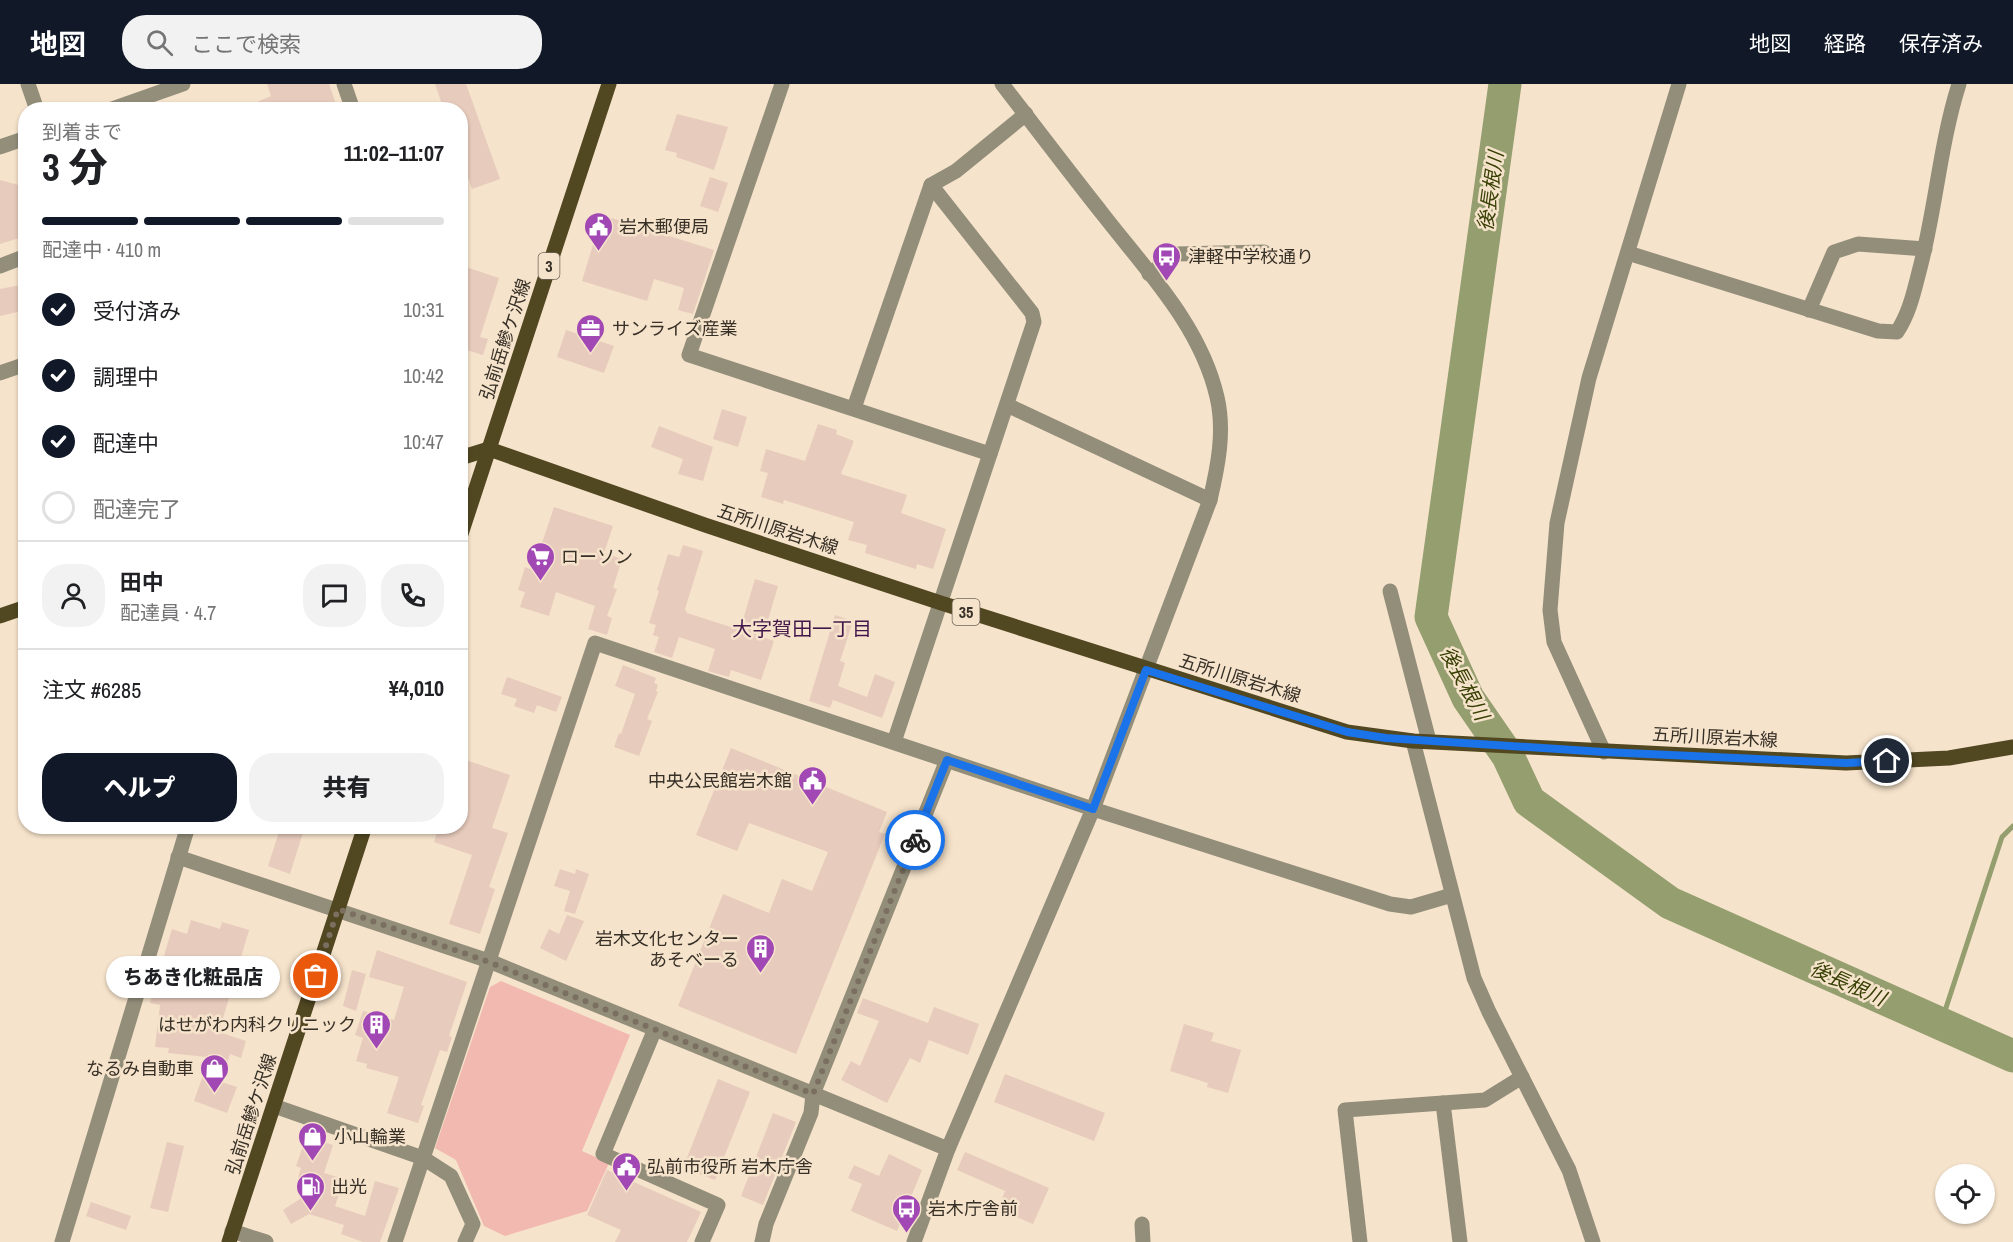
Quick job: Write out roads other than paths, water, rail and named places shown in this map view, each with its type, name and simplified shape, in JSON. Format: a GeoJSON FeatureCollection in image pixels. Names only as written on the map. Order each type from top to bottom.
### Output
{"type":"FeatureCollection","features":[{"type":"Feature","properties":{"kind":"main road","name":"弘前岳鰺ケ沢線"},"geometry":{"type":"LineString","coordinates":[[468,513],[609,84]]}},
{"type":"Feature","properties":{"kind":"main road"},"geometry":{"type":"LineString","coordinates":[[468,456],[489,449]]}},
{"type":"Feature","properties":{"kind":"main road","name":"五所川原岩木線"},"geometry":{"type":"LineString","coordinates":[[489,449],[705,525],[941,603],[1347,732],[1413,741],[1846,763],[1949,758],[2013,747]]}},
{"type":"Feature","properties":{"kind":"main road"},"geometry":{"type":"LineString","coordinates":[[0,616],[18,610]]}},
{"type":"Feature","properties":{"kind":"main road","name":"弘前岳鰺ケ沢線"},"geometry":{"type":"LineString","coordinates":[[231,1237],[362,834]]}},
{"type":"Feature","properties":{"kind":"street"},"geometry":{"type":"LineString","coordinates":[[28,84],[34,102]]}},
{"type":"Feature","properties":{"kind":"street"},"geometry":{"type":"LineString","coordinates":[[132,102],[183,84]]}},
{"type":"Feature","properties":{"kind":"street"},"geometry":{"type":"LineString","coordinates":[[344,84],[350,102]]}},
{"type":"Feature","properties":{"kind":"street"},"geometry":{"type":"LineString","coordinates":[[782,84],[689,355],[990,454]]}},
{"type":"Feature","properties":{"kind":"street"},"geometry":{"type":"LineString","coordinates":[[914,1242],[948,1149],[1093,809],[1210,500],[1219,461],[1218,399],[1210,370],[1199,346],[1149,274],[1002,84]]}},
{"type":"Feature","properties":{"kind":"street"},"geometry":{"type":"LineString","coordinates":[[1604,752],[1554,642],[1550,610],[1557,523],[1589,378],[1679,84]]}},
{"type":"Feature","properties":{"kind":"street"},"geometry":{"type":"LineString","coordinates":[[1628,253],[1878,331],[1897,332],[1908,315],[1925,249],[1951,109],[1959,84]]}},
{"type":"Feature","properties":{"kind":"street"},"geometry":{"type":"LineString","coordinates":[[854,408],[931,185],[956,171],[1026,114]]}},
{"type":"Feature","properties":{"kind":"street"},"geometry":{"type":"LineString","coordinates":[[0,147],[18,141]]}},
{"type":"Feature","properties":{"kind":"street"},"geometry":{"type":"LineString","coordinates":[[894,742],[1034,322],[1032,313],[931,185]]}},
{"type":"Feature","properties":{"kind":"street"},"geometry":{"type":"LineString","coordinates":[[1809,310],[1834,252],[1858,244],[1925,249]]}},
{"type":"Feature","properties":{"kind":"street"},"geometry":{"type":"LineString","coordinates":[[1149,274],[1177,254],[1264,252]]}},
{"type":"Feature","properties":{"kind":"street"},"geometry":{"type":"LineString","coordinates":[[0,266],[18,259]]}},
{"type":"Feature","properties":{"kind":"street"},"geometry":{"type":"LineString","coordinates":[[0,373],[18,367]]}},
{"type":"Feature","properties":{"kind":"street"},"geometry":{"type":"LineString","coordinates":[[1007,405],[1210,500]]}},
{"type":"Feature","properties":{"kind":"street"},"geometry":{"type":"LineString","coordinates":[[1390,591],[1430,741]]}},
{"type":"Feature","properties":{"kind":"street"},"geometry":{"type":"LineString","coordinates":[[394,1242],[595,643],[1093,809],[1390,904],[1411,907],[1452,895]]}},
{"type":"Feature","properties":{"kind":"street"},"geometry":{"type":"LineString","coordinates":[[1413,741],[1474,978],[1569,1170],[1593,1242]]}},
{"type":"Feature","properties":{"kind":"street"},"geometry":{"type":"LineString","coordinates":[[762,1242],[766,1224],[811,1113],[813,1094],[947,760]]}},
{"type":"Feature","properties":{"kind":"street"},"geometry":{"type":"LineString","coordinates":[[62,1242],[185,834]]}},
{"type":"Feature","properties":{"kind":"street"},"geometry":{"type":"LineString","coordinates":[[178,857],[338,909],[489,962],[948,1149]]}},
{"type":"Feature","properties":{"kind":"street"},"geometry":{"type":"LineString","coordinates":[[655,1029],[603,1154],[718,1205],[702,1242]]}},
{"type":"Feature","properties":{"kind":"street"},"geometry":{"type":"LineString","coordinates":[[1360,1242],[1345,1110],[1485,1100],[1522,1077]]}},
{"type":"Feature","properties":{"kind":"street"},"geometry":{"type":"LineString","coordinates":[[1443,1103],[1460,1242]]}},
{"type":"Feature","properties":{"kind":"street"},"geometry":{"type":"LineString","coordinates":[[274,1106],[423,1158],[451,1176],[473,1224],[465,1242]]}},
{"type":"Feature","properties":{"kind":"street"},"geometry":{"type":"LineString","coordinates":[[1142,1224],[1143,1242]]}},
{"type":"Feature","properties":{"kind":"street"},"geometry":{"type":"LineString","coordinates":[[231,1237],[266,1242]]}},
{"type":"Feature","properties":{"kind":"waterway","name":"後長根川"},"geometry":{"type":"LineString","coordinates":[[1505,84],[1431,617],[1468,698],[1508,756],[1529,801],[1670,903],[2013,1056]]}},
{"type":"Feature","properties":{"kind":"waterway"},"geometry":{"type":"LineString","coordinates":[[1941,1023],[2002,837],[2013,826]]}},
{"type":"Feature","properties":{"kind":"place","name":"岩木郵便局"},"geometry":{"type":"Point","coordinates":[598,252]}},
{"type":"Feature","properties":{"kind":"place","name":"津軽中学校通り"},"geometry":{"type":"Point","coordinates":[1167,282]}},
{"type":"Feature","properties":{"kind":"place","name":"サンライズ産業"},"geometry":{"type":"Point","coordinates":[591,354]}},
{"type":"Feature","properties":{"kind":"place","name":"ローソン"},"geometry":{"type":"Point","coordinates":[540,582]}},
{"type":"Feature","properties":{"kind":"place","name":"中央公民館岩木館"},"geometry":{"type":"Point","coordinates":[813,806]}},
{"type":"Feature","properties":{"kind":"place","name":"岩木文化センター あそべーる"},"geometry":{"type":"Point","coordinates":[760,974]}},
{"type":"Feature","properties":{"kind":"place","name":"ちあき化粧品店"},"geometry":{"type":"Point","coordinates":[316,976]}},
{"type":"Feature","properties":{"kind":"place","name":"はせがわ内科クリニック"},"geometry":{"type":"Point","coordinates":[377,1050]}},
{"type":"Feature","properties":{"kind":"place","name":"なるみ自動車"},"geometry":{"type":"Point","coordinates":[215,1094]}},
{"type":"Feature","properties":{"kind":"place","name":"小山輪業"},"geometry":{"type":"Point","coordinates":[313,1162]}},
{"type":"Feature","properties":{"kind":"place","name":"弘前市役所 岩木庁舎"},"geometry":{"type":"Point","coordinates":[626,1192]}},
{"type":"Feature","properties":{"kind":"place","name":"出光"},"geometry":{"type":"Point","coordinates":[310,1212]}},
{"type":"Feature","properties":{"kind":"place","name":"岩木庁舎前"},"geometry":{"type":"Point","coordinates":[907,1234]}},
{"type":"Feature","properties":{"kind":"district","name":"大字賀田一丁目"},"geometry":{"type":"Point","coordinates":[802,628]}}]}
